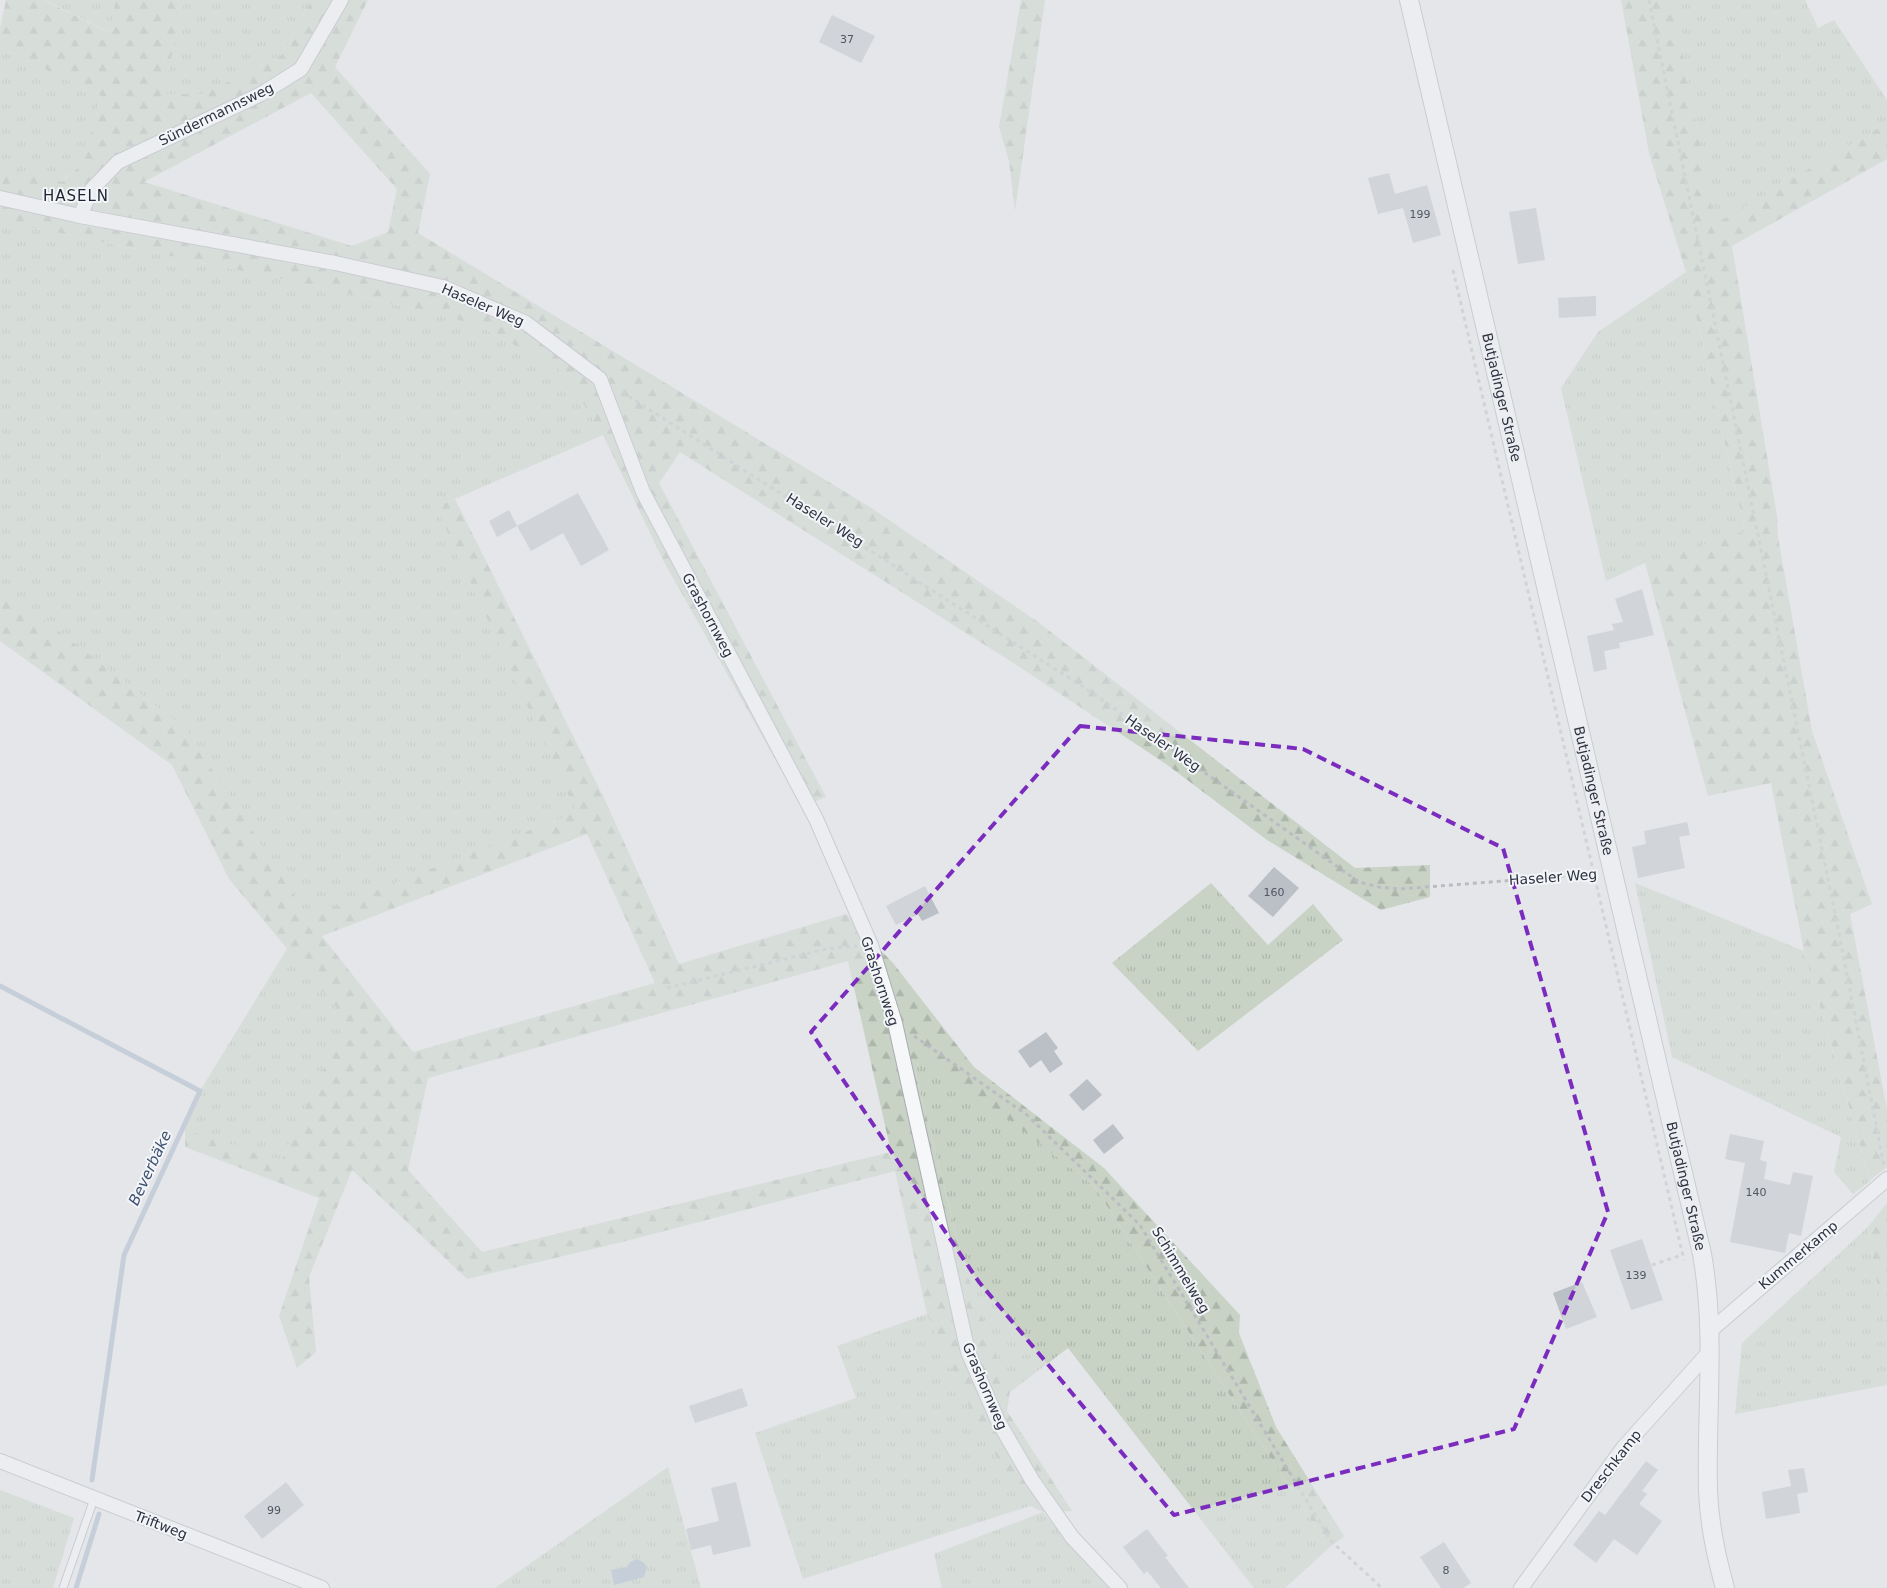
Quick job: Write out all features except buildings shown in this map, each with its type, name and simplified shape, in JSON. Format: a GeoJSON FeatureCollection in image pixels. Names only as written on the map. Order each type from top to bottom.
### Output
{"type":"FeatureCollection","features":[{"type":"Feature","properties":{"kind":"street","name":"Sündermannsweg"},"geometry":{"type":"LineString","coordinates":[[80,216],[92,189],[118,162],[261,94],[301,69],[341,0]]}},
{"type":"Feature","properties":{"kind":"street","name":"Butjadinger Straße"},"geometry":{"type":"LineString","coordinates":[[1409,0],[1702,1254],[1709,1292],[1710,1331],[1708,1491],[1713,1533],[1725,1588]]}},
{"type":"Feature","properties":{"kind":"street","name":"Haseler Weg"},"geometry":{"type":"LineString","coordinates":[[0,198],[80,216],[335,263],[443,286],[526,323],[600,379]]}},
{"type":"Feature","properties":{"kind":"street","name":"Grashornweg"},"geometry":{"type":"LineString","coordinates":[[600,379],[643,492],[816,820],[870,945],[895,1023],[968,1352],[998,1421],[1032,1480],[1072,1537],[1120,1588]]}},
{"type":"Feature","properties":{"kind":"street","name":"Kummerkamp"},"geometry":{"type":"LineString","coordinates":[[1710,1331],[1887,1180]]}},
{"type":"Feature","properties":{"kind":"street","name":"Dreschkamp"},"geometry":{"type":"LineString","coordinates":[[1521,1588],[1623,1448],[1710,1351]]}},
{"type":"Feature","properties":{"kind":"street","name":"Triftweg"},"geometry":{"type":"LineString","coordinates":[[0,1461],[322,1588]]}},
{"type":"Feature","properties":{"kind":"lane"},"geometry":{"type":"LineString","coordinates":[[63,1588],[94,1499]]}},
{"type":"Feature","properties":{"kind":"path"},"geometry":{"type":"LineString","coordinates":[[1649,0],[1832,894],[1887,1180]]}},
{"type":"Feature","properties":{"kind":"path"},"geometry":{"type":"LineString","coordinates":[[1453,261],[1453,276],[1685,1262]]}},
{"type":"Feature","properties":{"kind":"path","name":"Haseler Weg"},"geometry":{"type":"LineString","coordinates":[[600,379],[877,553],[1092,692],[1360,882],[1379,887],[1400,889],[1613,872]]}},
{"type":"Feature","properties":{"kind":"path"},"geometry":{"type":"LineString","coordinates":[[667,988],[826,949],[870,945]]}},
{"type":"Feature","properties":{"kind":"path","name":"Schimmelweg"},"geometry":{"type":"LineString","coordinates":[[895,1023],[1027,1115],[1140,1225],[1331,1541],[1382,1588]]}},
{"type":"Feature","properties":{"kind":"path"},"geometry":{"type":"LineString","coordinates":[[1652,1265],[1683,1254]]}},
{"type":"Feature","properties":{"kind":"highlighted area"},"geometry":{"type":"Polygon","coordinates":[[[1080,726],[1303,749],[1503,848],[1608,1212],[1514,1429],[1174,1515],[979,1282],[811,1032],[1080,726]]]}},
{"type":"Feature","properties":{"kind":"green space"},"geometry":{"type":"Polygon","coordinates":[[[6,0],[43,0],[109,32],[116,0],[184,0],[163,94],[203,94],[282,55],[311,0],[368,0],[335,67],[430,174],[418,233],[870,507],[1038,622],[1355,868],[1430,865],[1430,897],[1381,910],[1267,840],[1166,764],[1015,664],[680,452],[659,483],[826,797],[802,807],[664,562],[603,435],[563,371],[475,324],[340,291],[0,221],[0,166],[62,182],[82,164],[101,96],[0,48],[0,29],[6,0]],[[311,93],[144,182],[352,246],[388,232],[397,189],[311,93]]]}},
{"type":"Feature","properties":{"kind":"green space"},"geometry":{"type":"Polygon","coordinates":[[[44,0],[116,0],[110,32],[44,0]]]}},
{"type":"Feature","properties":{"kind":"green space"},"geometry":{"type":"Polygon","coordinates":[[[184,0],[311,0],[282,55],[203,94],[163,94],[184,0]]]}},
{"type":"Feature","properties":{"kind":"green space"},"geometry":{"type":"Polygon","coordinates":[[[1021,0],[1045,0],[1015,211],[1009,161],[999,127],[1021,0]]]}},
{"type":"Feature","properties":{"kind":"green space"},"geometry":{"type":"Polygon","coordinates":[[[1621,0],[1673,0],[1715,224],[1887,123],[1887,159],[1732,246],[1777,516],[1778,537],[1812,731],[1872,904],[1850,914],[1887,1110],[1887,1167],[1870,1180],[1804,951],[1771,783],[1708,796],[1645,563],[1745,531],[1686,272],[1649,153],[1621,0]]]}},
{"type":"Feature","properties":{"kind":"green space"},"geometry":{"type":"Polygon","coordinates":[[[1673,0],[1805,0],[1818,28],[1834,20],[1887,100],[1887,123],[1715,225],[1673,0]]]}},
{"type":"Feature","properties":{"kind":"green space"},"geometry":{"type":"Polygon","coordinates":[[[0,48],[101,96],[82,164],[61,182],[0,166],[0,48]]]}},
{"type":"Feature","properties":{"kind":"green space"},"geometry":{"type":"Polygon","coordinates":[[[0,221],[340,291],[475,324],[563,371],[603,435],[436,507],[577,812],[307,918],[186,729],[0,587],[0,221]]]}},
{"type":"Feature","properties":{"kind":"green space"},"geometry":{"type":"Polygon","coordinates":[[[1686,272],[1745,532],[1645,563],[1606,581],[1561,388],[1598,332],[1686,272]]]}},
{"type":"Feature","properties":{"kind":"green space"},"geometry":{"type":"Polygon","coordinates":[[[455,499],[605,800],[679,964],[846,914],[893,963],[974,1067],[1104,1168],[1240,1315],[1239,1333],[1276,1427],[1344,1536],[1329,1548],[1094,1186],[923,1052],[915,1070],[964,1266],[1010,1392],[1007,1411],[1072,1511],[1043,1512],[1030,1506],[982,1435],[927,1314],[895,1171],[626,1241],[467,1279],[352,1170],[309,1277],[316,1352],[297,1368],[279,1316],[319,1198],[185,1147],[185,1129],[281,1161],[346,1019],[229,879],[172,765],[0,641],[0,586],[186,729],[308,917],[576,812],[436,507],[455,499]],[[587,834],[322,936],[413,1052],[655,983],[587,834]],[[848,961],[428,1078],[408,1170],[482,1252],[891,1152],[848,961]]]}},
{"type":"Feature","properties":{"kind":"green space"},"geometry":{"type":"Polygon","coordinates":[[[1211,883],[1268,945],[1313,904],[1343,940],[1198,1051],[1112,963],[1211,883]]]}},
{"type":"Feature","properties":{"kind":"green space"},"geometry":{"type":"Polygon","coordinates":[[[1635,883],[1804,951],[1870,1181],[1853,1194],[1834,1172],[1841,1137],[1672,1057],[1635,883]]]}},
{"type":"Feature","properties":{"kind":"green space"},"geometry":{"type":"Polygon","coordinates":[[[288,947],[346,1019],[281,1161],[185,1129],[200,1091],[288,947]]]}},
{"type":"Feature","properties":{"kind":"green space"},"geometry":{"type":"Polygon","coordinates":[[[923,1051],[1094,1186],[1329,1548],[1285,1588],[1254,1588],[1068,1348],[1010,1392],[964,1266],[915,1070],[923,1051]]]}},
{"type":"Feature","properties":{"kind":"green space"},"geometry":{"type":"Polygon","coordinates":[[[1887,1203],[1887,1336],[1867,1228],[1887,1203]]]}},
{"type":"Feature","properties":{"kind":"green space"},"geometry":{"type":"Polygon","coordinates":[[[1867,1228],[1887,1336],[1887,1385],[1735,1414],[1742,1343],[1867,1228]]]}},
{"type":"Feature","properties":{"kind":"green space"},"geometry":{"type":"Polygon","coordinates":[[[927,1314],[982,1435],[1030,1506],[803,1579],[755,1433],[856,1398],[837,1346],[927,1314]]]}},
{"type":"Feature","properties":{"kind":"green space"},"geometry":{"type":"Polygon","coordinates":[[[668,1467],[701,1588],[495,1588],[668,1467]]]}},
{"type":"Feature","properties":{"kind":"green space"},"geometry":{"type":"Polygon","coordinates":[[[0,1490],[74,1518],[53,1588],[0,1588],[0,1490]]]}},
{"type":"Feature","properties":{"kind":"green space"},"geometry":{"type":"Polygon","coordinates":[[[1043,1512],[1110,1588],[942,1588],[934,1554],[1043,1512]]]}},
{"type":"Feature","properties":{"kind":"water"},"geometry":{"type":"Polygon","coordinates":[[[637,1559],[647,1567],[644,1577],[614,1585],[611,1570],[627,1567],[630,1562],[637,1559]]]}},
{"type":"Feature","properties":{"kind":"waterway","name":"Beverbäke"},"geometry":{"type":"LineString","coordinates":[[0,986],[200,1091],[124,1255],[92,1480]]}},
{"type":"Feature","properties":{"kind":"waterway","name":"Beverbäke"},"geometry":{"type":"LineString","coordinates":[[76,1588],[99,1514]]}},
{"type":"Feature","properties":{"kind":"district","name":"HASELN"},"geometry":{"type":"Point","coordinates":[76,196]}}]}
